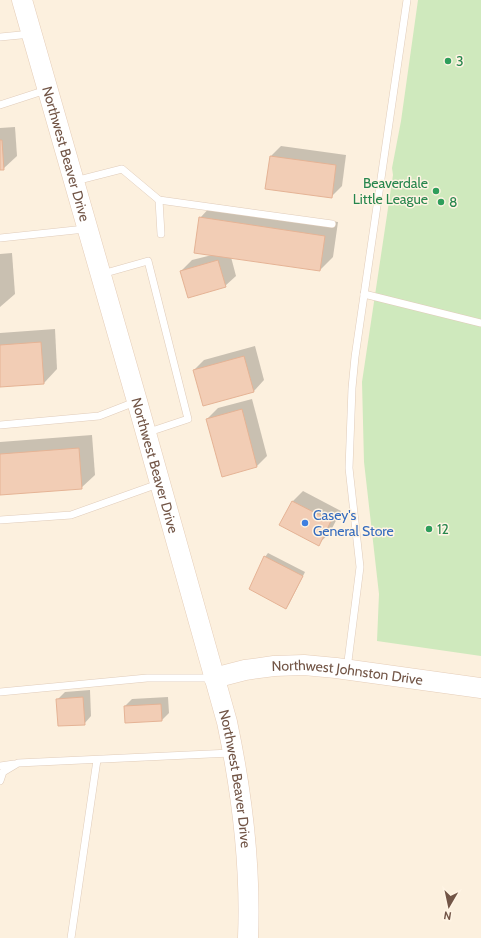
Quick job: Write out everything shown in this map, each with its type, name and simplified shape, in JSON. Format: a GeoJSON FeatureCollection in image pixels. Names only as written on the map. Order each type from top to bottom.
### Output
{"type":"FeatureCollection","features":[{"type":"Feature","properties":{"kind":"main road","name":"Northwest Beaver Drive"},"geometry":{"type":"LineString","coordinates":[[22,0],[137,401],[234,753],[246,834],[249,911],[248,938]]}},
{"type":"Feature","properties":{"kind":"main road","name":"Northwest Johnston Drive"},"geometry":{"type":"LineString","coordinates":[[214,678],[245,670],[274,666],[304,665],[347,669],[481,688]]}},
{"type":"Feature","properties":{"kind":"lane"},"geometry":{"type":"LineString","coordinates":[[347,669],[360,566],[349,468],[354,364],[407,0]]}},
{"type":"Feature","properties":{"kind":"lane"},"geometry":{"type":"LineString","coordinates":[[0,37],[31,34]]}},
{"type":"Feature","properties":{"kind":"lane"},"geometry":{"type":"LineString","coordinates":[[0,105],[48,89]]}},
{"type":"Feature","properties":{"kind":"lane"},"geometry":{"type":"LineString","coordinates":[[74,182],[122,168],[159,200],[332,224]]}},
{"type":"Feature","properties":{"kind":"lane"},"geometry":{"type":"LineString","coordinates":[[159,200],[161,234]]}},
{"type":"Feature","properties":{"kind":"lane"},"geometry":{"type":"LineString","coordinates":[[0,238],[88,229]]}},
{"type":"Feature","properties":{"kind":"lane"},"geometry":{"type":"LineString","coordinates":[[101,274],[148,261],[188,419],[146,433]]}},
{"type":"Feature","properties":{"kind":"lane"},"geometry":{"type":"LineString","coordinates":[[364,294],[481,323]]}},
{"type":"Feature","properties":{"kind":"lane"},"geometry":{"type":"LineString","coordinates":[[0,425],[99,416],[137,401]]}},
{"type":"Feature","properties":{"kind":"lane"},"geometry":{"type":"LineString","coordinates":[[0,520],[71,515],[160,483]]}},
{"type":"Feature","properties":{"kind":"lane"},"geometry":{"type":"LineString","coordinates":[[0,692],[147,678],[214,678]]}},
{"type":"Feature","properties":{"kind":"lane"},"geometry":{"type":"LineString","coordinates":[[0,766],[234,753]]}},
{"type":"Feature","properties":{"kind":"lane"},"geometry":{"type":"LineString","coordinates":[[71,938],[97,760]]}},
{"type":"Feature","properties":{"kind":"lane"},"geometry":{"type":"LineString","coordinates":[[0,781],[4,772],[18,764]]}},
{"type":"Feature","properties":{"kind":"green space","name":"Beaverdale Little League"},"geometry":{"type":"Polygon","coordinates":[[[418,0],[481,0],[481,656],[377,641],[379,594],[364,462],[362,382],[393,175],[392,168],[401,121],[418,0]]]}},
{"type":"Feature","properties":{"kind":"building"},"geometry":{"type":"Polygon","coordinates":[[[0,140],[2,140],[4,170],[0,170],[0,140]]]}},
{"type":"Feature","properties":{"kind":"building"},"geometry":{"type":"Polygon","coordinates":[[[270,156],[336,165],[332,198],[265,189],[270,156]]]}},
{"type":"Feature","properties":{"kind":"building"},"geometry":{"type":"Polygon","coordinates":[[[199,217],[325,236],[320,271],[194,253],[199,217]]]}},
{"type":"Feature","properties":{"kind":"building"},"geometry":{"type":"Polygon","coordinates":[[[218,260],[226,287],[188,298],[180,271],[218,260]]]}},
{"type":"Feature","properties":{"kind":"building"},"geometry":{"type":"Polygon","coordinates":[[[41,342],[44,384],[0,387],[0,345],[41,342]]]}},
{"type":"Feature","properties":{"kind":"building"},"geometry":{"type":"Polygon","coordinates":[[[244,356],[254,392],[203,406],[193,370],[244,356]]]}},
{"type":"Feature","properties":{"kind":"building"},"geometry":{"type":"Polygon","coordinates":[[[242,409],[257,467],[222,477],[206,419],[242,409]]]}},
{"type":"Feature","properties":{"kind":"building"},"geometry":{"type":"Polygon","coordinates":[[[79,448],[82,489],[0,495],[0,454],[79,448]]]}},
{"type":"Feature","properties":{"kind":"building","name":"Casey's General Store"},"geometry":{"type":"Polygon","coordinates":[[[292,501],[331,521],[319,546],[279,525],[292,501]]]}},
{"type":"Feature","properties":{"kind":"building","name":"Casey's General Store"},"geometry":{"type":"Polygon","coordinates":[[[264,556],[303,576],[286,609],[249,589],[264,556]]]}},
{"type":"Feature","properties":{"kind":"building"},"geometry":{"type":"Polygon","coordinates":[[[83,697],[85,725],[58,726],[56,699],[83,697]]]}},
{"type":"Feature","properties":{"kind":"building"},"geometry":{"type":"Polygon","coordinates":[[[161,704],[162,721],[125,723],[124,706],[161,704]]]}},
{"type":"Feature","properties":{"kind":"place","name":"3"},"geometry":{"type":"Point","coordinates":[448,61]}},
{"type":"Feature","properties":{"kind":"place","name":"Beaverdale Little League"},"geometry":{"type":"Point","coordinates":[436,191]}},
{"type":"Feature","properties":{"kind":"place","name":"8"},"geometry":{"type":"Point","coordinates":[441,202]}},
{"type":"Feature","properties":{"kind":"place","name":"Casey's General Store"},"geometry":{"type":"Point","coordinates":[305,523]}},
{"type":"Feature","properties":{"kind":"place","name":"12"},"geometry":{"type":"Point","coordinates":[429,529]}}]}
